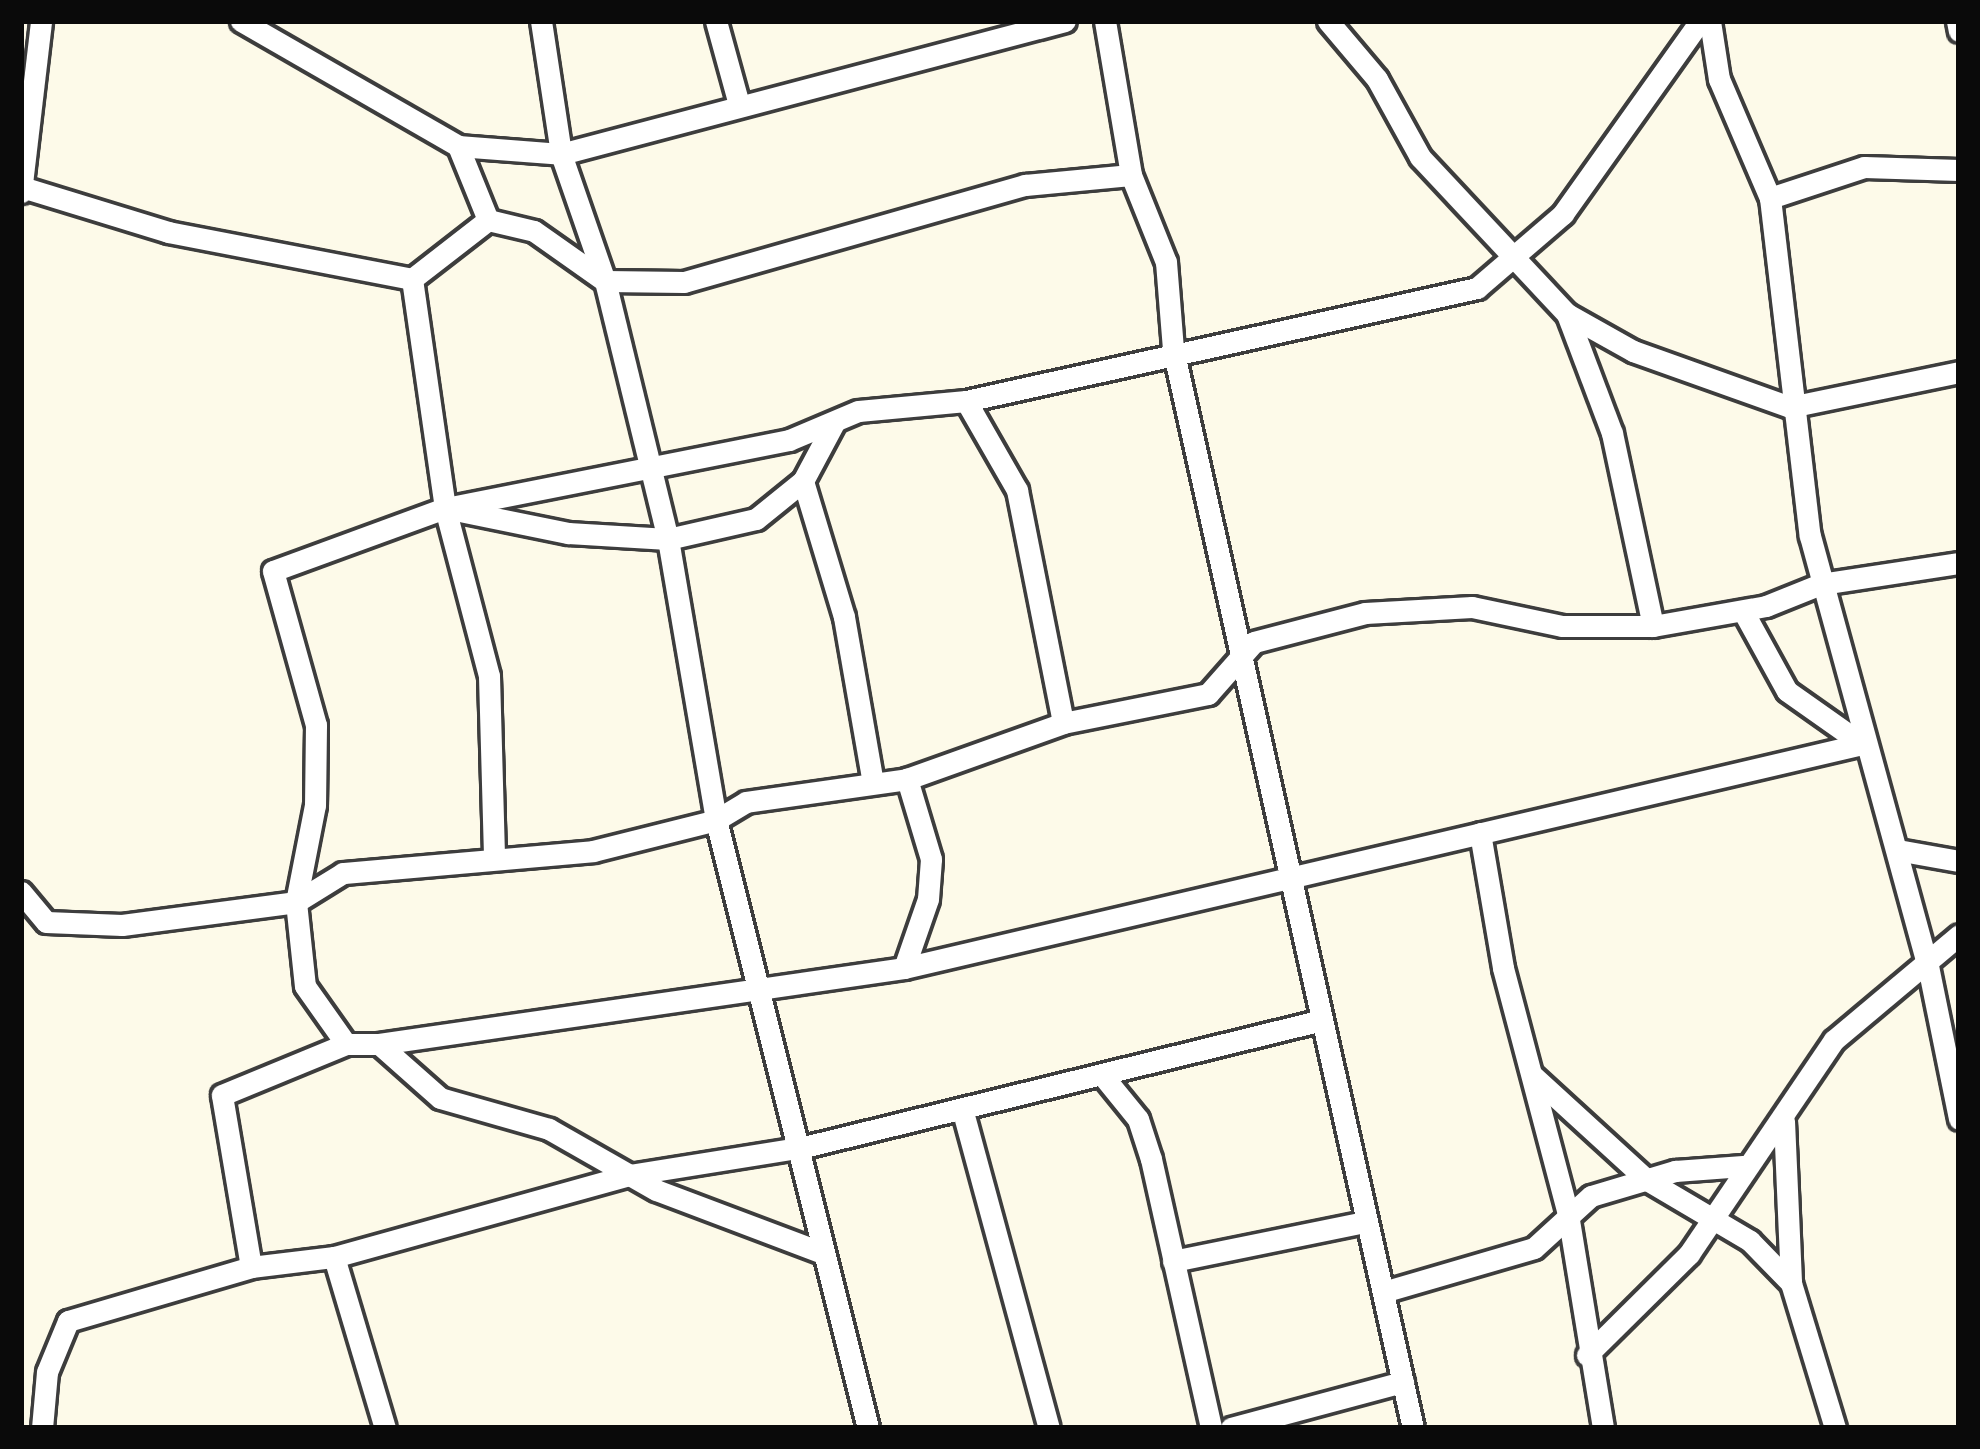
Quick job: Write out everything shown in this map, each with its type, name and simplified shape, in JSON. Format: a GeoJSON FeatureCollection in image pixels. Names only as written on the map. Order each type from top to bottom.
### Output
{"type":"FeatureCollection","features":[{"type":"Feature","properties":{"kind":"street"},"geometry":{"type":"LineString","coordinates":[[41,21],[22,189],[167,232],[412,278],[488,220]]}},
{"type":"Feature","properties":{"kind":"street"},"geometry":{"type":"LineString","coordinates":[[241,21],[458,146],[560,154],[738,101],[1065,21]]}},
{"type":"Feature","properties":{"kind":"street"},"geometry":{"type":"LineString","coordinates":[[541,21],[560,154],[605,280],[646,467],[668,539],[716,820],[805,1148],[823,1253],[868,1428]]}},
{"type":"Feature","properties":{"kind":"street"},"geometry":{"type":"LineString","coordinates":[[716,21],[738,101]]}},
{"type":"Feature","properties":{"kind":"street"},"geometry":{"type":"LineString","coordinates":[[1105,21],[1131,175],[1166,262],[1174,349],[1318,1022],[1413,1428]]}},
{"type":"Feature","properties":{"kind":"street"},"geometry":{"type":"LineString","coordinates":[[1328,21],[1377,79],[1420,158],[1567,314],[1612,433],[1653,626]]}},
{"type":"Feature","properties":{"kind":"street"},"geometry":{"type":"LineString","coordinates":[[346,1045],[305,986],[296,902],[315,805],[316,725],[273,571],[446,508],[834,423],[858,411],[966,401],[1174,349],[1477,288],[1563,214],[1700,21]]}},
{"type":"Feature","properties":{"kind":"street"},"geometry":{"type":"LineString","coordinates":[[1710,21],[1719,79],[1770,198],[1793,362],[1790,407],[1821,584],[1862,744],[1928,966],[1959,1119]]}},
{"type":"Feature","properties":{"kind":"street"},"geometry":{"type":"LineString","coordinates":[[1957,21],[1959,31]]}},
{"type":"Feature","properties":{"kind":"street"},"geometry":{"type":"LineString","coordinates":[[458,146],[488,220]]}},
{"type":"Feature","properties":{"kind":"street"},"geometry":{"type":"LineString","coordinates":[[1770,198],[1864,167],[1959,170]]}},
{"type":"Feature","properties":{"kind":"street"},"geometry":{"type":"LineString","coordinates":[[488,220],[534,231],[605,280],[683,282],[1025,185],[1131,175]]}},
{"type":"Feature","properties":{"kind":"street"},"geometry":{"type":"LineString","coordinates":[[412,278],[446,508],[489,676],[494,856]]}},
{"type":"Feature","properties":{"kind":"street"},"geometry":{"type":"LineString","coordinates":[[1567,314],[1633,351],[1790,407],[1959,372]]}},
{"type":"Feature","properties":{"kind":"street"},"geometry":{"type":"LineString","coordinates":[[966,401],[1017,490],[1063,723]]}},
{"type":"Feature","properties":{"kind":"street"},"geometry":{"type":"LineString","coordinates":[[446,508],[568,533],[668,539],[756,519],[803,481],[834,423]]}},
{"type":"Feature","properties":{"kind":"street"},"geometry":{"type":"LineString","coordinates":[[803,481],[844,616],[872,778]]}},
{"type":"Feature","properties":{"kind":"street"},"geometry":{"type":"LineString","coordinates":[[21,892],[46,922],[122,925],[296,902],[344,873],[494,856],[593,851],[716,820],[746,802],[872,778],[907,779],[1063,723],[1208,694],[1254,642],[1365,613],[1472,607],[1562,626],[1653,626],[1743,611],[1821,584],[1959,562]]}},
{"type":"Feature","properties":{"kind":"street"},"geometry":{"type":"LineString","coordinates":[[1743,611],[1787,691],[1862,744]]}},
{"type":"Feature","properties":{"kind":"street"},"geometry":{"type":"LineString","coordinates":[[251,1267],[222,1095],[346,1045],[904,968],[1289,872],[1389,861],[1480,832],[1862,744]]}},
{"type":"Feature","properties":{"kind":"street"},"geometry":{"type":"LineString","coordinates":[[904,968],[928,899],[931,859],[907,779]]}},
{"type":"Feature","properties":{"kind":"street"},"geometry":{"type":"LineString","coordinates":[[1480,832],[1532,1074],[1568,1214],[1587,1355],[1603,1428]]}},
{"type":"Feature","properties":{"kind":"street"},"geometry":{"type":"LineString","coordinates":[[1897,850],[1959,861]]}},
{"type":"Feature","properties":{"kind":"street"},"geometry":{"type":"LineString","coordinates":[[1587,1355],[1711,1222],[1743,1166],[1784,1121],[1834,1040],[1928,966],[1959,935]]}},
{"type":"Feature","properties":{"kind":"street"},"geometry":{"type":"LineString","coordinates":[[41,1428],[47,1372],[68,1321],[251,1267],[334,1257],[629,1175],[805,1148],[1318,1022]]}},
{"type":"Feature","properties":{"kind":"street"},"geometry":{"type":"LineString","coordinates":[[379,1044],[440,1098],[549,1129],[629,1175],[823,1253]]}},
{"type":"Feature","properties":{"kind":"street"},"geometry":{"type":"LineString","coordinates":[[1532,1074],[1646,1180],[1750,1241],[1791,1283]]}},
{"type":"Feature","properties":{"kind":"street"},"geometry":{"type":"LineString","coordinates":[[1103,1076],[1138,1119],[1211,1428]]}},
{"type":"Feature","properties":{"kind":"street"},"geometry":{"type":"LineString","coordinates":[[962,1112],[1049,1428]]}},
{"type":"Feature","properties":{"kind":"street"},"geometry":{"type":"LineString","coordinates":[[1784,1121],[1791,1283],[1835,1428]]}},
{"type":"Feature","properties":{"kind":"street"},"geometry":{"type":"LineString","coordinates":[[1383,1292],[1534,1248],[1591,1196],[1646,1180],[1743,1166]]}},
{"type":"Feature","properties":{"kind":"street"},"geometry":{"type":"LineString","coordinates":[[1173,1261],[1364,1222]]}},
{"type":"Feature","properties":{"kind":"street"},"geometry":{"type":"LineString","coordinates":[[334,1257],[385,1428]]}},
{"type":"Feature","properties":{"kind":"street"},"geometry":{"type":"LineString","coordinates":[[1232,1428],[1403,1382]]}}]}
